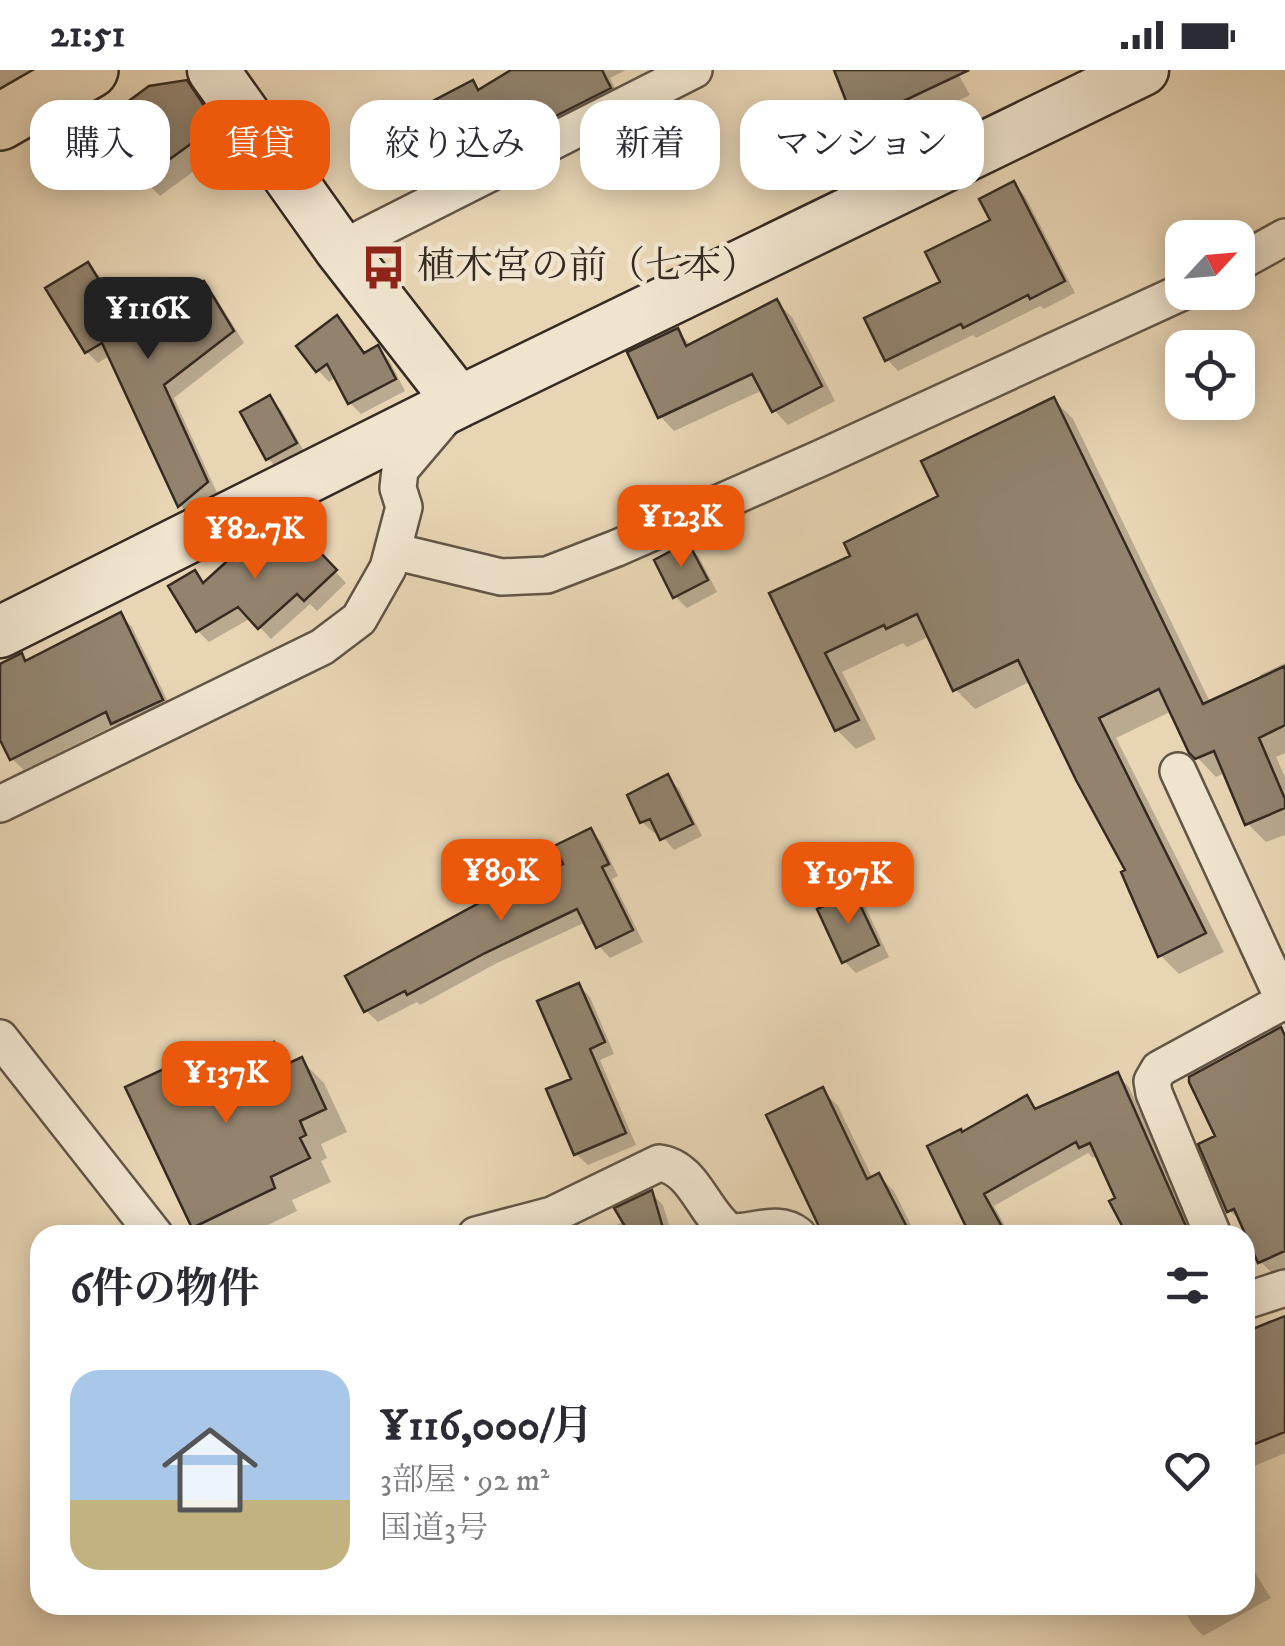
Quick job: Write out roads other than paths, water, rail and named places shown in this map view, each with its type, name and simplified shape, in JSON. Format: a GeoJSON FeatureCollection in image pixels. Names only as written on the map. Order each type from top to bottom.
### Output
{"type":"FeatureCollection","features":[{"type":"Feature","properties":{"kind":"highway"},"geometry":{"type":"LineString","coordinates":[[0,122],[90,70]]}},
{"type":"Feature","properties":{"kind":"street"},"geometry":{"type":"LineString","coordinates":[[213,70],[340,249],[459,402]]}},
{"type":"Feature","properties":{"kind":"street"},"geometry":{"type":"LineString","coordinates":[[340,249],[694,70]]}},
{"type":"Feature","properties":{"kind":"street"},"geometry":{"type":"LineString","coordinates":[[0,632],[459,402],[1143,70]]}},
{"type":"Feature","properties":{"kind":"street"},"geometry":{"type":"LineString","coordinates":[[1255,254],[1285,237]]}},
{"type":"Feature","properties":{"kind":"street"},"geometry":{"type":"LineString","coordinates":[[392,550],[501,577],[547,575],[804,466],[1165,300]]}},
{"type":"Feature","properties":{"kind":"street"},"geometry":{"type":"LineString","coordinates":[[0,804],[322,647],[358,618],[388,568],[404,507],[398,488],[400,470],[459,402]]}},
{"type":"Feature","properties":{"kind":"street"},"geometry":{"type":"LineString","coordinates":[[1178,771],[1285,1002],[1159,1069],[1152,1081],[1209,1225]]}},
{"type":"Feature","properties":{"kind":"street"},"geometry":{"type":"LineString","coordinates":[[0,1038],[147,1225]]}},
{"type":"Feature","properties":{"kind":"street"},"geometry":{"type":"LineString","coordinates":[[514,1225],[552,1215],[659,1163],[671,1164],[684,1175],[722,1225]]}},
{"type":"Feature","properties":{"kind":"street"},"geometry":{"type":"LineString","coordinates":[[1255,1298],[1285,1288]]}},
{"type":"Feature","properties":{"kind":"place","name":"植木宮の前（七本）"},"geometry":{"type":"Point","coordinates":[384,267]}}]}
